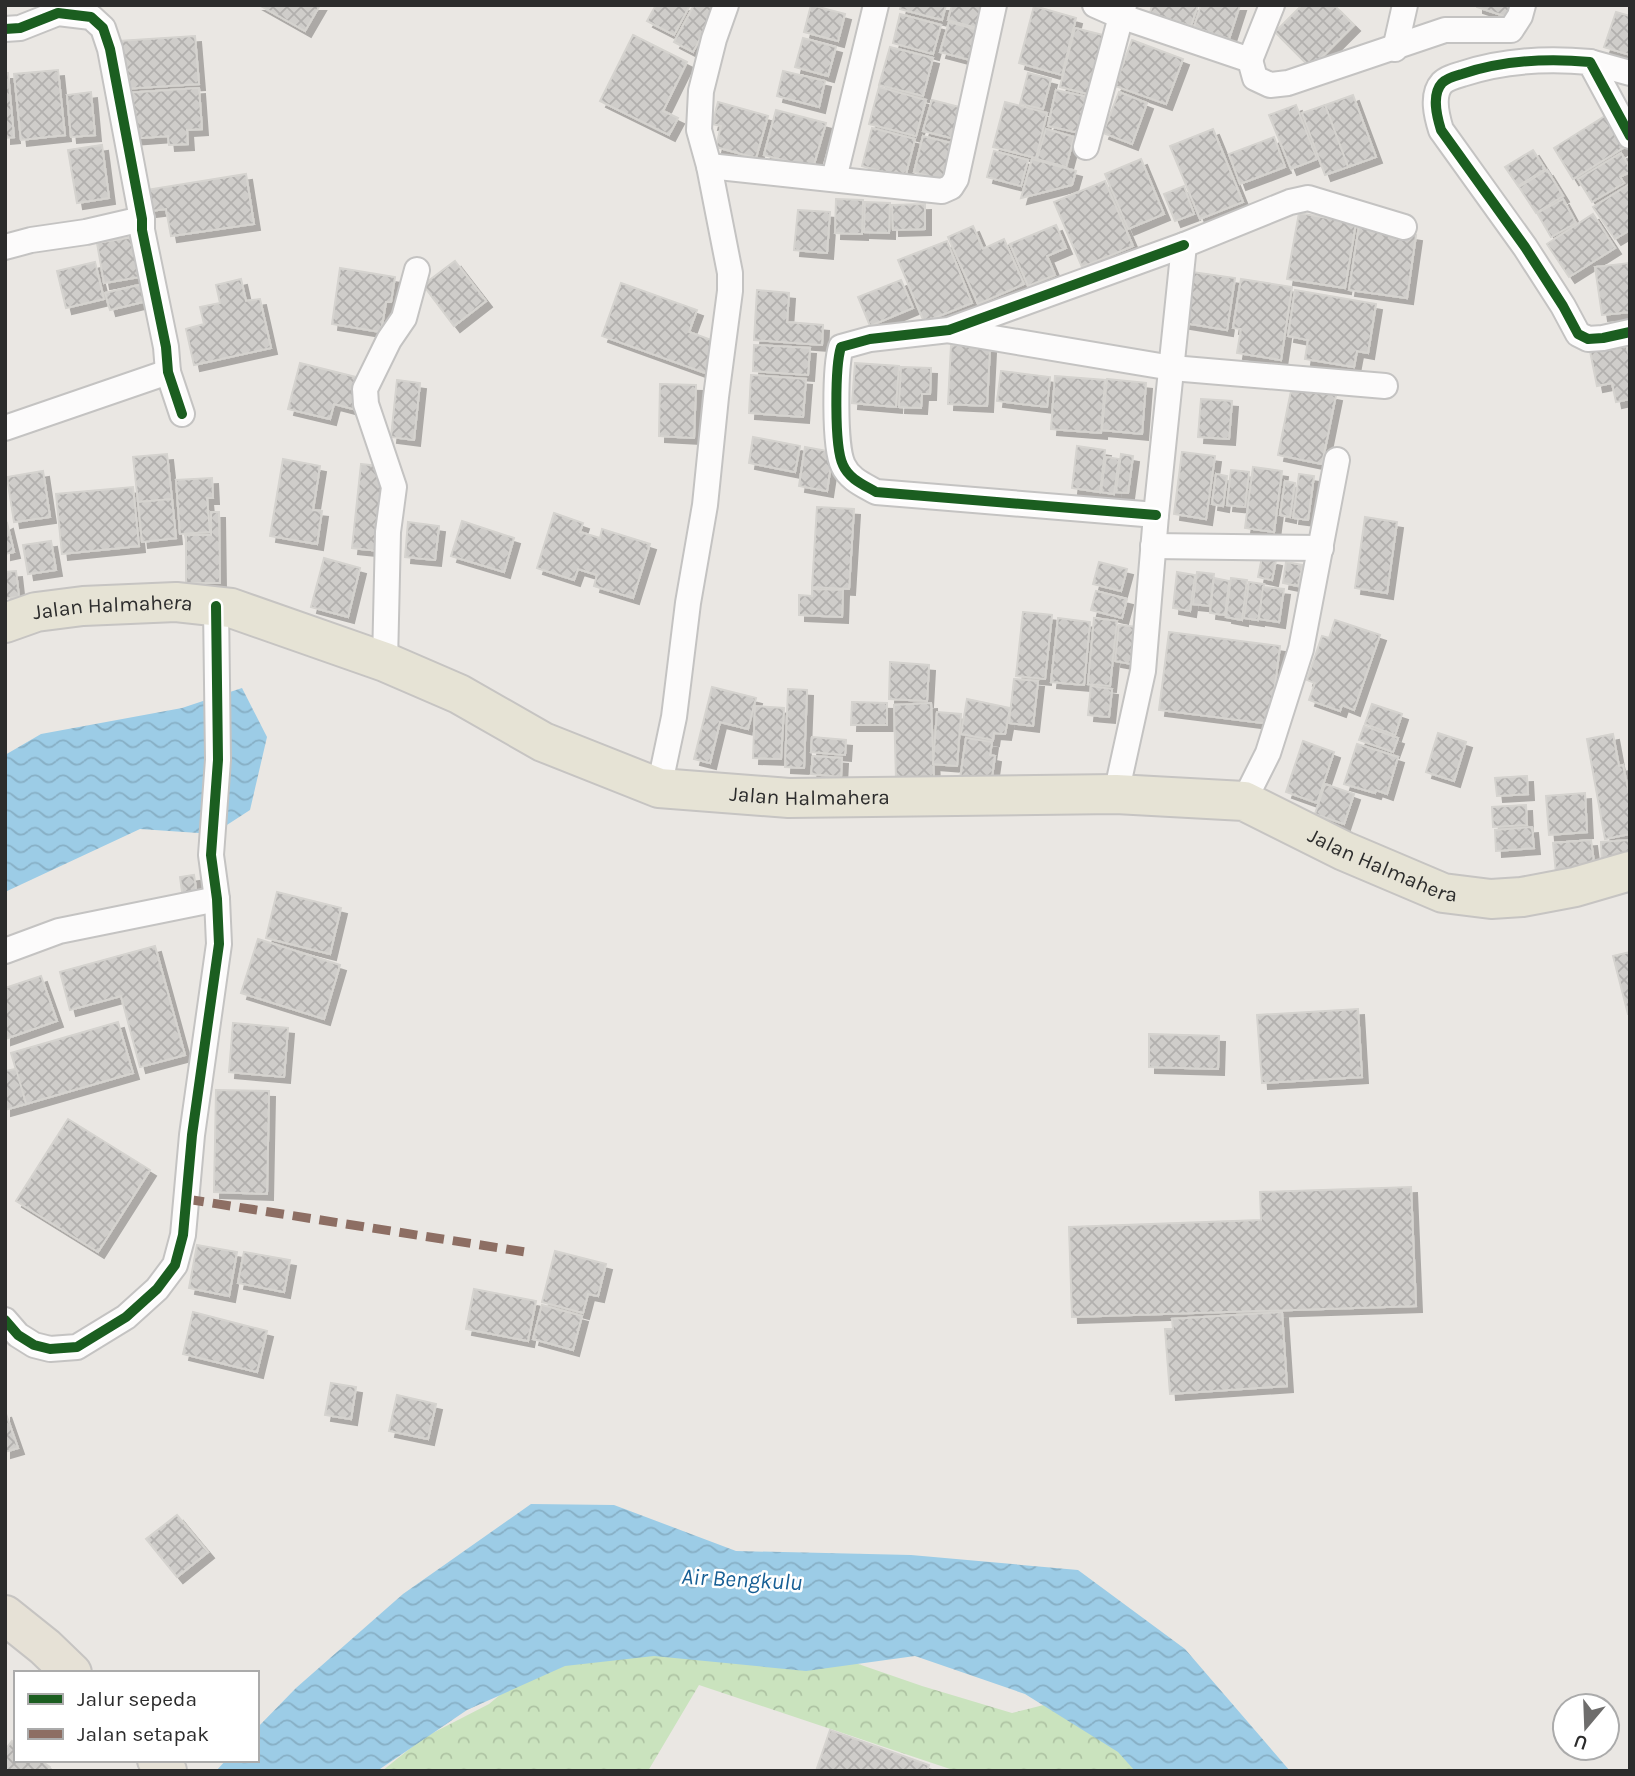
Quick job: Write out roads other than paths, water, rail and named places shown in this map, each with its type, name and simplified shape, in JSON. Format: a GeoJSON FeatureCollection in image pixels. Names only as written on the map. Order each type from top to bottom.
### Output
{"type":"FeatureCollection","features":[{"type":"Feature","properties":{"kind":"highway"},"geometry":{"type":"LineString","coordinates":[[5,1615],[46,1647],[70,1671]]}},
{"type":"Feature","properties":{"kind":"main road","name":"Jalan Halmahera"},"geometry":{"type":"LineString","coordinates":[[5,623],[36,612],[83,606],[176,602],[231,608],[385,662],[459,694],[543,742],[659,788],[789,798],[1116,794],[1244,801],[1345,851],[1444,893],[1491,899],[1522,897],[1575,887],[1630,871]]}},
{"type":"Feature","properties":{"kind":"street"},"geometry":{"type":"LineString","coordinates":[[659,788],[674,717],[688,603],[705,505],[730,291],[730,273],[709,166],[699,130],[701,91],[726,5]]}},
{"type":"Feature","properties":{"kind":"street"},"geometry":{"type":"LineString","coordinates":[[834,179],[876,5]]}},
{"type":"Feature","properties":{"kind":"street"},"geometry":{"type":"LineString","coordinates":[[709,166],[942,191],[951,187],[956,179],[995,5]]}},
{"type":"Feature","properties":{"kind":"street"},"geometry":{"type":"LineString","coordinates":[[1095,5],[1122,11],[1250,60]]}},
{"type":"Feature","properties":{"kind":"street"},"geometry":{"type":"LineString","coordinates":[[1272,5],[1250,60],[1255,78],[1270,85],[1288,83],[1445,30],[1510,30]]}},
{"type":"Feature","properties":{"kind":"street"},"geometry":{"type":"LineString","coordinates":[[1395,49],[1405,5]]}},
{"type":"Feature","properties":{"kind":"street"},"geometry":{"type":"LineString","coordinates":[[1506,63],[1510,30],[1520,16],[1523,5]]}},
{"type":"Feature","properties":{"kind":"street"},"geometry":{"type":"LineString","coordinates":[[1086,148],[1122,11]]}},
{"type":"Feature","properties":{"kind":"street"},"geometry":{"type":"LineString","coordinates":[[5,29],[20,28],[58,13],[91,17],[103,28],[110,49],[166,347],[168,373],[182,414]]}},
{"type":"Feature","properties":{"kind":"street"},"geometry":{"type":"LineString","coordinates":[[1630,73],[1590,62],[1549,58],[1486,66],[1441,84],[1437,92],[1436,113],[1441,130],[1525,247],[1578,334],[1588,339],[1630,332]]}},
{"type":"Feature","properties":{"kind":"street"},"geometry":{"type":"LineString","coordinates":[[1590,62],[1630,136]]}},
{"type":"Feature","properties":{"kind":"street"},"geometry":{"type":"LineString","coordinates":[[1156,515],[876,492],[853,478],[842,464],[836,370],[841,346],[870,339],[949,330],[1184,245],[1290,202],[1308,198],[1404,227]]}},
{"type":"Feature","properties":{"kind":"street"},"geometry":{"type":"LineString","coordinates":[[5,247],[142,219]]}},
{"type":"Feature","properties":{"kind":"street"},"geometry":{"type":"LineString","coordinates":[[1116,794],[1143,671],[1184,245]]}},
{"type":"Feature","properties":{"kind":"street"},"geometry":{"type":"LineString","coordinates":[[385,662],[388,532],[394,487],[366,404],[365,389],[389,340],[404,318],[417,270]]}},
{"type":"Feature","properties":{"kind":"street"},"geometry":{"type":"LineString","coordinates":[[949,330],[1172,368],[1385,386]]}},
{"type":"Feature","properties":{"kind":"street"},"geometry":{"type":"LineString","coordinates":[[5,428],[168,373]]}},
{"type":"Feature","properties":{"kind":"street"},"geometry":{"type":"LineString","coordinates":[[1244,801],[1268,752],[1301,649],[1337,460]]}},
{"type":"Feature","properties":{"kind":"street"},"geometry":{"type":"LineString","coordinates":[[1153,546],[1321,548]]}},
{"type":"Feature","properties":{"kind":"street"},"geometry":{"type":"LineString","coordinates":[[5,1320],[18,1335],[34,1345],[50,1349],[77,1347],[126,1317],[157,1289],[175,1265],[183,1235],[192,1135],[219,944],[211,855],[218,760],[216,606]]}},
{"type":"Feature","properties":{"kind":"street"},"geometry":{"type":"LineString","coordinates":[[5,951],[59,931],[217,899]]}},
{"type":"Feature","properties":{"kind":"water"},"geometry":{"type":"Polygon","coordinates":[[[242,688],[267,737],[250,810],[213,834],[140,829],[5,892],[5,755],[41,734],[182,708],[242,688]]]}},
{"type":"Feature","properties":{"kind":"water","name":"Air Bengkulu"},"geometry":{"type":"Polygon","coordinates":[[[531,1504],[614,1505],[736,1551],[911,1555],[1078,1570],[1185,1649],[1290,1771],[1135,1771],[1118,1752],[1025,1694],[915,1656],[806,1671],[654,1656],[565,1666],[467,1710],[377,1771],[216,1771],[224,1762],[259,1762],[259,1726],[296,1688],[403,1594],[531,1504]]]}}]}
